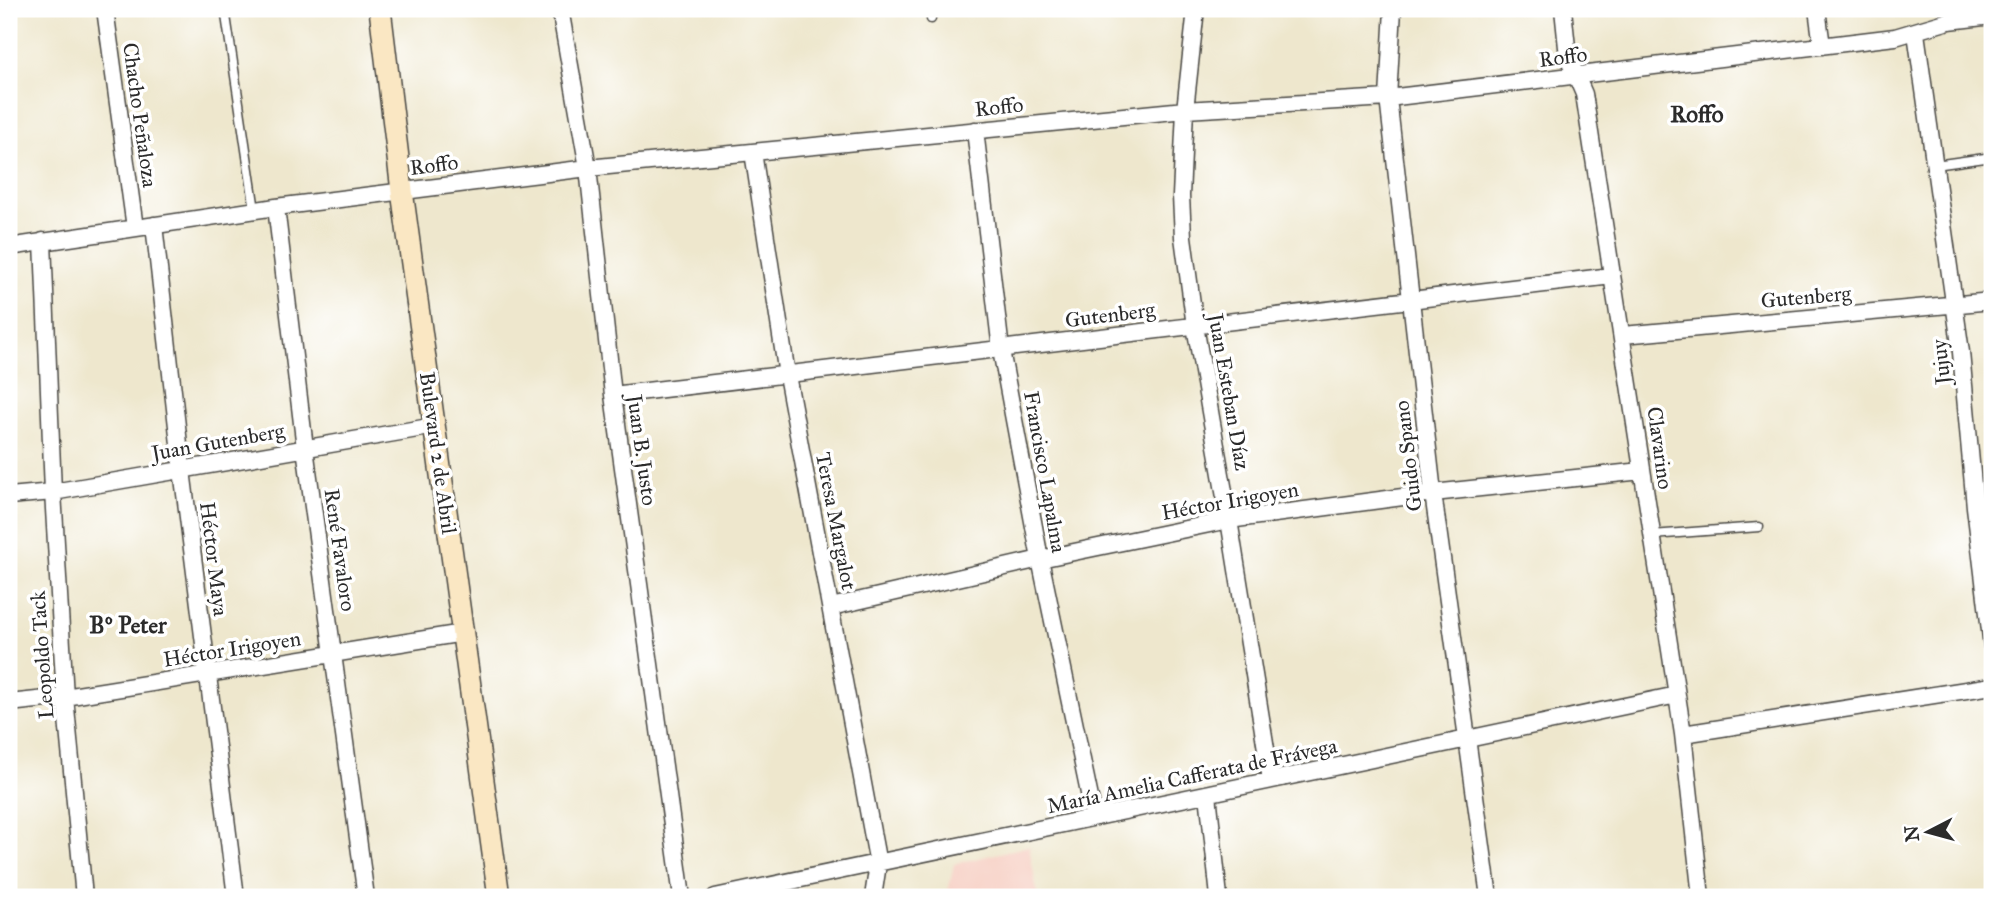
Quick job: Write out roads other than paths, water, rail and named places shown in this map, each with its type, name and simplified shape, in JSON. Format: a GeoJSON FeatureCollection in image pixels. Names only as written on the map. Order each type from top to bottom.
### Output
{"type":"FeatureCollection","features":[{"type":"Feature","properties":{"kind":"main road","name":"Bulevard 2 de Abril"},"geometry":{"type":"LineString","coordinates":[[380,9],[402,191],[499,897]]}},
{"type":"Feature","properties":{"kind":"street","name":"Chacho Peñaloza"},"geometry":{"type":"LineString","coordinates":[[105,9],[135,228]]}},
{"type":"Feature","properties":{"kind":"street","name":"Juan B. Justo"},"geometry":{"type":"LineString","coordinates":[[560,9],[588,168],[613,395],[682,897]]}},
{"type":"Feature","properties":{"kind":"street","name":"Juan Esteban Díaz"},"geometry":{"type":"LineString","coordinates":[[1196,9],[1185,110],[1181,196],[1183,237],[1195,326],[1230,520],[1271,780]]}},
{"type":"Feature","properties":{"kind":"street","name":"Guido Spano"},"geometry":{"type":"LineString","coordinates":[[1393,9],[1388,98],[1433,493],[1489,897]]}},
{"type":"Feature","properties":{"kind":"street","name":"Clavarino"},"geometry":{"type":"LineString","coordinates":[[1563,9],[1568,57],[1584,94],[1623,335],[1683,734],[1701,897]]}},
{"type":"Feature","properties":{"kind":"street"},"geometry":{"type":"LineString","coordinates":[[1817,9],[1822,46]]}},
{"type":"Feature","properties":{"kind":"street","name":"Roffo"},"geometry":{"type":"LineString","coordinates":[[9,247],[276,207],[588,168],[1185,110],[1388,98],[1578,76],[1895,37],[1916,33],[1950,15],[1992,16]]}},
{"type":"Feature","properties":{"kind":"street","name":"Jujuy"},"geometry":{"type":"LineString","coordinates":[[1916,33],[1961,352],[1975,507],[1992,646]]}},
{"type":"Feature","properties":{"kind":"street","name":"Francisco Lapalma"},"geometry":{"type":"LineString","coordinates":[[975,130],[1001,350],[1040,559],[1094,817]]}},
{"type":"Feature","properties":{"kind":"street","name":"Teresa Margalot"},"geometry":{"type":"LineString","coordinates":[[753,152],[787,374],[878,864],[873,897]]}},
{"type":"Feature","properties":{"kind":"street","name":"René Favaloro"},"geometry":{"type":"LineString","coordinates":[[276,207],[305,448],[366,897]]}},
{"type":"Feature","properties":{"kind":"street","name":"Héctor Maya"},"geometry":{"type":"LineString","coordinates":[[154,225],[236,897]]}},
{"type":"Feature","properties":{"kind":"street","name":"Leopoldo Tack"},"geometry":{"type":"LineString","coordinates":[[43,241],[53,492],[65,697],[84,897]]}},
{"type":"Feature","properties":{"kind":"street","name":"Gutenberg"},"geometry":{"type":"LineString","coordinates":[[613,395],[1612,276]]}},
{"type":"Feature","properties":{"kind":"street","name":"Gutenberg"},"geometry":{"type":"LineString","coordinates":[[1623,335],[1992,301]]}},
{"type":"Feature","properties":{"kind":"street","name":"Juan Gutenberg"},"geometry":{"type":"LineString","coordinates":[[9,496],[53,492],[435,426]]}},
{"type":"Feature","properties":{"kind":"street","name":"Héctor Irigoyen"},"geometry":{"type":"LineString","coordinates":[[831,607],[1040,559],[1230,520],[1433,493],[1642,471]]}},
{"type":"Feature","properties":{"kind":"street","name":"Héctor Irigoyen"},"geometry":{"type":"LineString","coordinates":[[9,703],[65,697],[463,633]]}},
{"type":"Feature","properties":{"kind":"street"},"geometry":{"type":"LineString","coordinates":[[1683,734],[1992,686]]}},
{"type":"Feature","properties":{"kind":"street","name":"María Amelia Cafferata de Frávega"},"geometry":{"type":"LineString","coordinates":[[715,897],[1677,695]]}},
{"type":"Feature","properties":{"kind":"street"},"geometry":{"type":"LineString","coordinates":[[1208,794],[1219,897]]}},
{"type":"Feature","properties":{"kind":"lane"},"geometry":{"type":"LineString","coordinates":[[225,9],[255,210]]}},
{"type":"Feature","properties":{"kind":"lane"},"geometry":{"type":"LineString","coordinates":[[931,9],[931,19]]}},
{"type":"Feature","properties":{"kind":"lane"},"geometry":{"type":"LineString","coordinates":[[1935,165],[1992,157]]}},
{"type":"Feature","properties":{"kind":"lane"},"geometry":{"type":"LineString","coordinates":[[1652,535],[1759,527]]}},
{"type":"Feature","properties":{"kind":"district","name":"Roffo"},"geometry":{"type":"Point","coordinates":[1697,114]}},
{"type":"Feature","properties":{"kind":"district","name":"Bº Peter"},"geometry":{"type":"Point","coordinates":[128,625]}}]}
